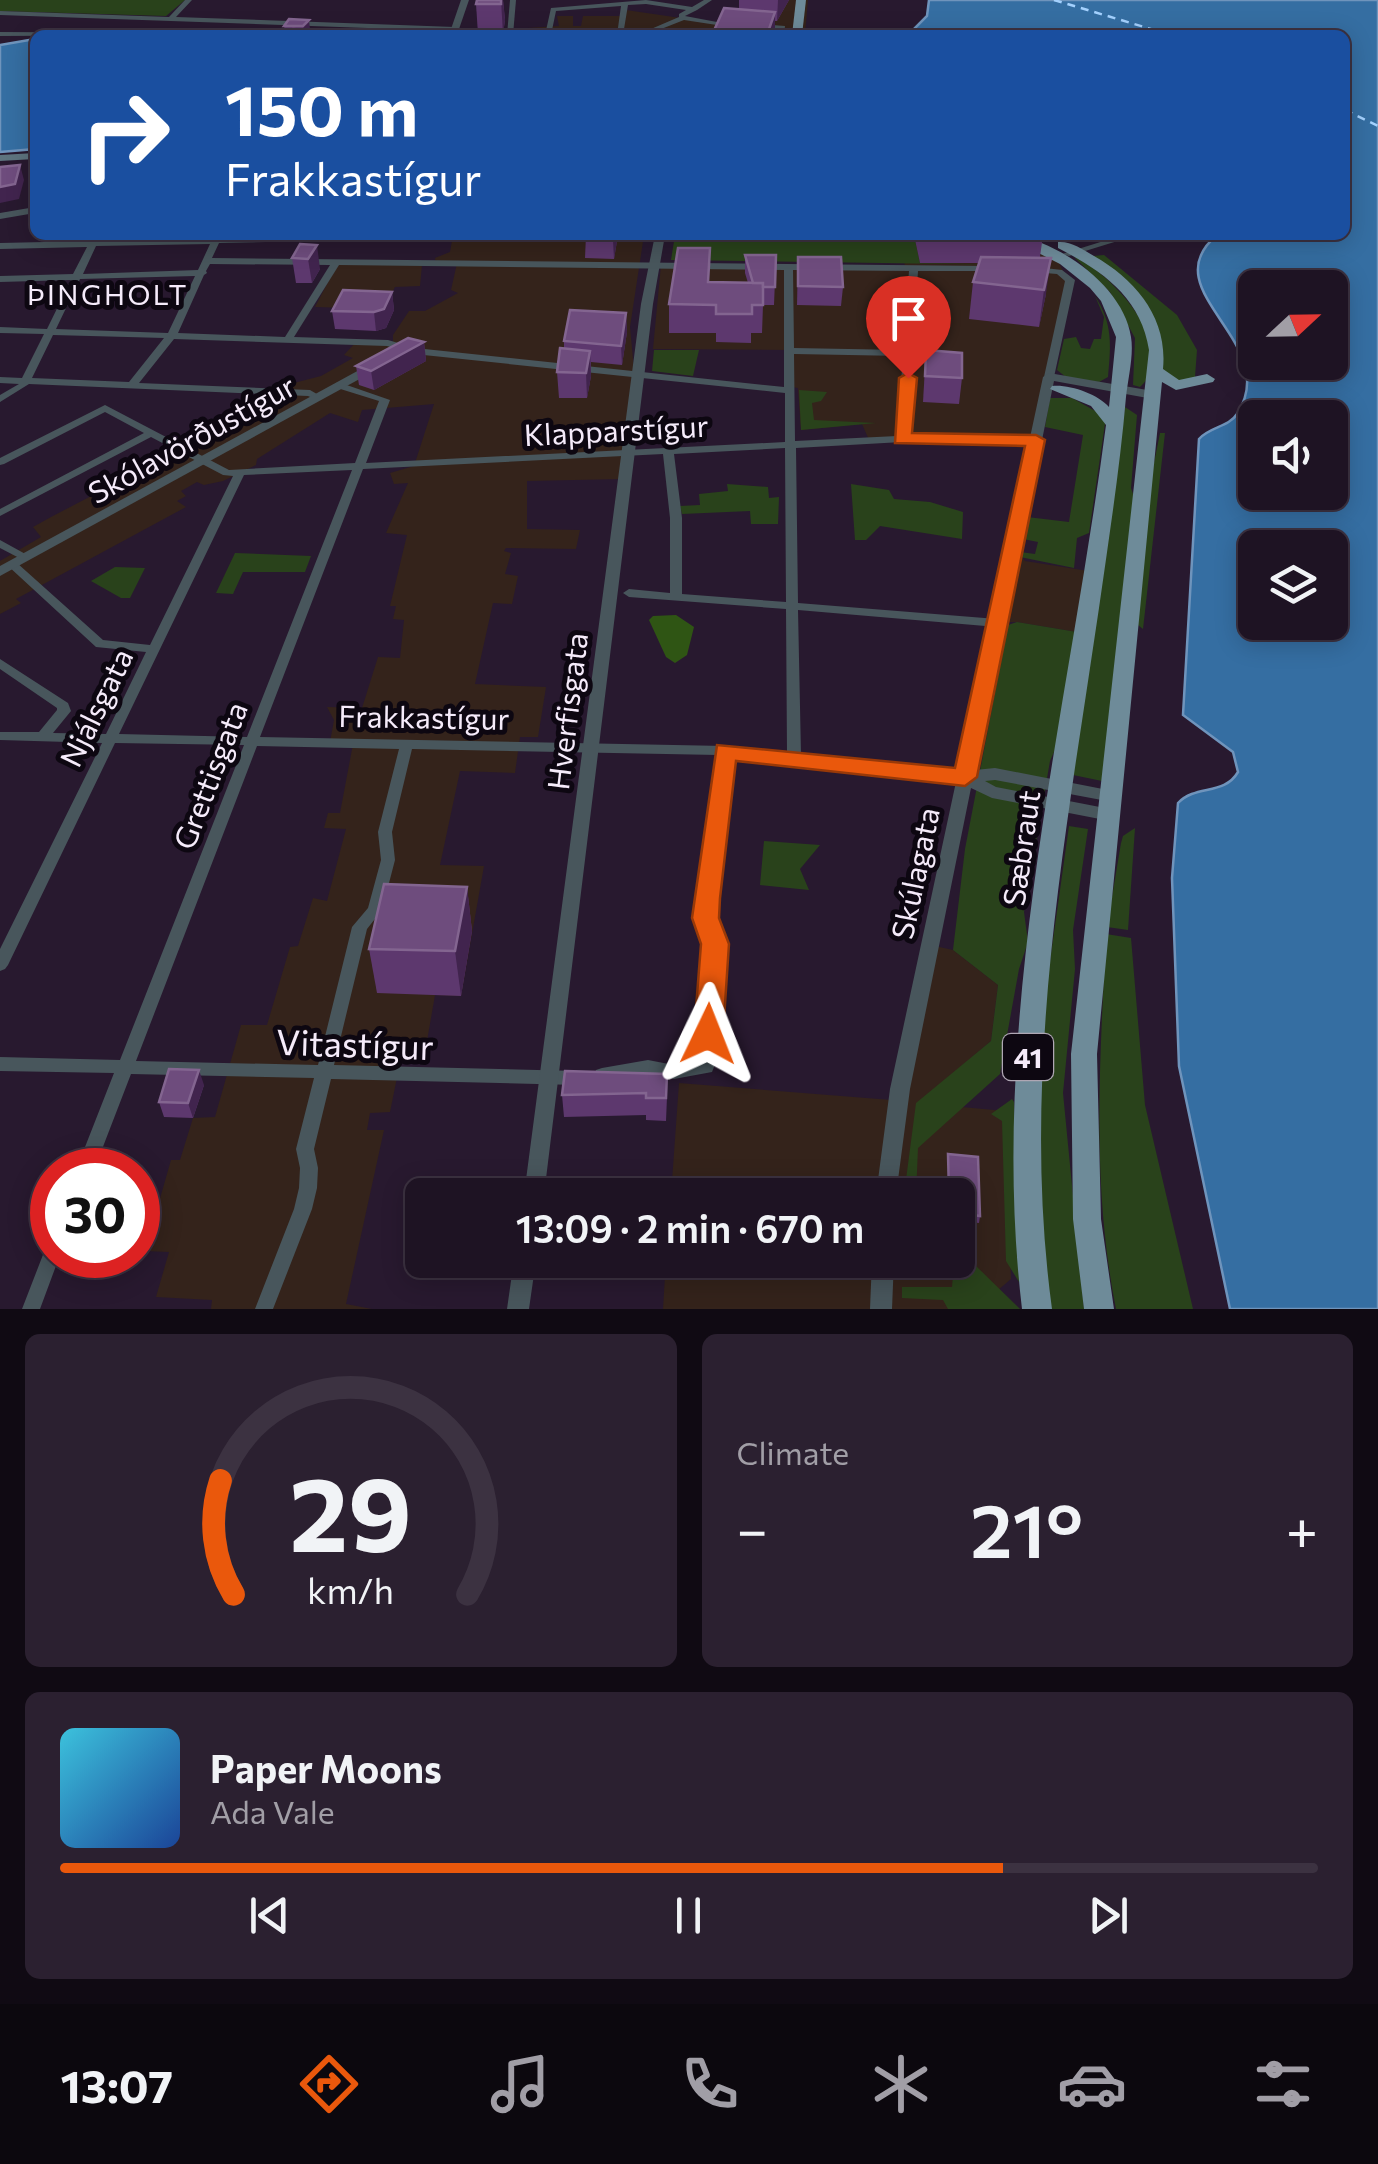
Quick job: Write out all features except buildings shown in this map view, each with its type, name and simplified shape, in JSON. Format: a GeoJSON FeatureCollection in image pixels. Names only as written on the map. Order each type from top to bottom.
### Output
{"type":"FeatureCollection","features":[{"type":"Feature","properties":{"kind":"main road"},"geometry":{"type":"LineString","coordinates":[[798,30],[801,0]]}},
{"type":"Feature","properties":{"kind":"main road"},"geometry":{"type":"LineString","coordinates":[[810,30],[813,0]]}},
{"type":"Feature","properties":{"kind":"main road"},"geometry":{"type":"LineString","coordinates":[[0,158],[30,156]]}},
{"type":"Feature","properties":{"kind":"main road"},"geometry":{"type":"LineString","coordinates":[[1025,240],[1112,275],[1139,301],[1156,336],[1153,400]]}},
{"type":"Feature","properties":{"kind":"main road"},"geometry":{"type":"LineString","coordinates":[[1046,240],[1067,254]]}},
{"type":"Feature","properties":{"kind":"main road","name":"Sæbraut"},"geometry":{"type":"LineString","coordinates":[[1037,1309],[1023,1174],[1023,1100],[1060,796],[1115,425],[1124,337],[1119,317],[1095,282],[1067,254]]}},
{"type":"Feature","properties":{"kind":"main road"},"geometry":{"type":"LineString","coordinates":[[1156,371],[1180,386],[1207,378]]}},
{"type":"Feature","properties":{"kind":"main road"},"geometry":{"type":"LineString","coordinates":[[1051,385],[1098,403],[1115,425]]}},
{"type":"Feature","properties":{"kind":"main road","name":"41"},"geometry":{"type":"LineString","coordinates":[[1099,1309],[1087,1219],[1082,1114],[1106,804],[1153,400]]}},
{"type":"Feature","properties":{"kind":"street"},"geometry":{"type":"LineString","coordinates":[[172,18],[190,0]]}},
{"type":"Feature","properties":{"kind":"street"},"geometry":{"type":"LineString","coordinates":[[458,30],[466,0]]}},
{"type":"Feature","properties":{"kind":"street"},"geometry":{"type":"LineString","coordinates":[[510,30],[513,0]]}},
{"type":"Feature","properties":{"kind":"street"},"geometry":{"type":"LineString","coordinates":[[683,18],[682,15],[709,0]]}},
{"type":"Feature","properties":{"kind":"street"},"geometry":{"type":"LineString","coordinates":[[549,30],[552,11],[570,8],[625,2],[695,8]]}},
{"type":"Feature","properties":{"kind":"street"},"geometry":{"type":"LineString","coordinates":[[621,30],[625,2]]}},
{"type":"Feature","properties":{"kind":"street"},"geometry":{"type":"LineString","coordinates":[[714,30],[736,12]]}},
{"type":"Feature","properties":{"kind":"street"},"geometry":{"type":"LineString","coordinates":[[0,13],[432,30]]}},
{"type":"Feature","properties":{"kind":"street"},"geometry":{"type":"LineString","coordinates":[[653,30],[683,18],[773,30]]}},
{"type":"Feature","properties":{"kind":"street"},"geometry":{"type":"LineString","coordinates":[[379,30],[382,26]]}},
{"type":"Feature","properties":{"kind":"street"},"geometry":{"type":"LineString","coordinates":[[0,34],[30,34]]}},
{"type":"Feature","properties":{"kind":"street"},"geometry":{"type":"LineString","coordinates":[[0,216],[30,211]]}},
{"type":"Feature","properties":{"kind":"street"},"geometry":{"type":"LineString","coordinates":[[0,246],[95,240],[234,240]]}},
{"type":"Feature","properties":{"kind":"street"},"geometry":{"type":"LineString","coordinates":[[0,399],[26,382],[95,240]]}},
{"type":"Feature","properties":{"kind":"street"},"geometry":{"type":"LineString","coordinates":[[404,262],[412,240]]}},
{"type":"Feature","properties":{"kind":"street","name":"Hverfisgata"},"geometry":{"type":"LineString","coordinates":[[536,1178],[640,372],[639,326],[659,240]]}},
{"type":"Feature","properties":{"kind":"street"},"geometry":{"type":"LineString","coordinates":[[1067,254],[1116,240]]}},
{"type":"Feature","properties":{"kind":"street"},"geometry":{"type":"LineString","coordinates":[[0,462],[104,408],[126,387],[172,335],[216,241]]}},
{"type":"Feature","properties":{"kind":"street"},"geometry":{"type":"LineString","coordinates":[[208,261],[1003,270]]}},
{"type":"Feature","properties":{"kind":"street"},"geometry":{"type":"LineString","coordinates":[[289,338],[336,262]]}},
{"type":"Feature","properties":{"kind":"street"},"geometry":{"type":"LineString","coordinates":[[788,266],[794,758]]}},
{"type":"Feature","properties":{"kind":"street"},"geometry":{"type":"LineString","coordinates":[[902,439],[914,268]]}},
{"type":"Feature","properties":{"kind":"street","name":"Skúlagata"},"geometry":{"type":"LineString","coordinates":[[888,1178],[900,1089],[1070,280],[1064,274],[1019,270]]}},
{"type":"Feature","properties":{"kind":"street"},"geometry":{"type":"LineString","coordinates":[[0,279],[203,273]]}},
{"type":"Feature","properties":{"kind":"street"},"geometry":{"type":"LineString","coordinates":[[0,330],[289,338],[789,390]]}},
{"type":"Feature","properties":{"kind":"street","name":"Skólavörðustígur"},"geometry":{"type":"LineString","coordinates":[[12,565],[406,348]]}},
{"type":"Feature","properties":{"kind":"street"},"geometry":{"type":"LineString","coordinates":[[788,351],[910,353]]}},
{"type":"Feature","properties":{"kind":"street"},"geometry":{"type":"LineString","coordinates":[[0,380],[310,392],[317,397]]}},
{"type":"Feature","properties":{"kind":"street","name":"Grettisgata"},"geometry":{"type":"LineString","coordinates":[[94,1148],[385,400],[338,385]]}},
{"type":"Feature","properties":{"kind":"street"},"geometry":{"type":"LineString","coordinates":[[1051,385],[1153,400]]}},
{"type":"Feature","properties":{"kind":"street","name":"Klapparstígur"},"geometry":{"type":"LineString","coordinates":[[104,408],[227,473],[902,439],[1036,440]]}},
{"type":"Feature","properties":{"kind":"street"},"geometry":{"type":"LineString","coordinates":[[0,513],[151,433]]}},
{"type":"Feature","properties":{"kind":"street"},"geometry":{"type":"LineString","coordinates":[[668,452],[676,518],[676,597]]}},
{"type":"Feature","properties":{"kind":"street","name":"Njálsgata"},"geometry":{"type":"LineString","coordinates":[[0,965],[240,473]]}},
{"type":"Feature","properties":{"kind":"street"},"geometry":{"type":"LineString","coordinates":[[0,543],[12,565],[100,644],[153,650]]}},
{"type":"Feature","properties":{"kind":"street"},"geometry":{"type":"LineString","coordinates":[[629,593],[997,623]]}},
{"type":"Feature","properties":{"kind":"street"},"geometry":{"type":"LineString","coordinates":[[0,663],[63,706],[42,736]]}},
{"type":"Feature","properties":{"kind":"street","name":"Frakkastígur"},"geometry":{"type":"LineString","coordinates":[[0,736],[725,751],[965,777],[992,792],[1060,796],[1106,804]]}},
{"type":"Feature","properties":{"kind":"street"},"geometry":{"type":"LineString","coordinates":[[264,1309],[276,1264],[292,1246],[312,1166],[305,1149],[360,928],[375,910],[388,860],[385,832],[407,743]]}},
{"type":"Feature","properties":{"kind":"street","name":"Vitastígur"},"geometry":{"type":"LineString","coordinates":[[0,1064],[550,1079],[648,1068],[674,1072],[706,1067],[715,944],[706,918],[706,898],[725,751]]}},
{"type":"Feature","properties":{"kind":"street"},"geometry":{"type":"LineString","coordinates":[[31,1309],[43,1278]]}},
{"type":"Feature","properties":{"kind":"street"},"geometry":{"type":"LineString","coordinates":[[518,1309],[522,1278]]}},
{"type":"Feature","properties":{"kind":"street"},"geometry":{"type":"LineString","coordinates":[[881,1309],[882,1278]]}},
{"type":"Feature","properties":{"kind":"shaded area"},"geometry":{"type":"Polygon","coordinates":[[[753,0],[808,0],[805,30],[512,30],[559,26],[557,16],[573,16],[573,26],[581,26],[583,16],[624,16],[626,10],[715,23],[753,0]]]}},
{"type":"Feature","properties":{"kind":"shaded area"},"geometry":{"type":"Polygon","coordinates":[[[452,240],[643,240],[630,327],[634,370],[622,479],[527,481],[527,529],[580,530],[576,549],[504,551],[511,553],[505,574],[518,576],[512,604],[493,603],[475,684],[546,687],[538,737],[520,737],[515,773],[460,771],[440,865],[484,866],[461,996],[435,995],[423,1064],[400,1063],[390,1112],[370,1113],[367,1130],[384,1130],[346,1304],[372,1309],[211,1309],[212,1300],[156,1297],[169,1252],[160,1252],[160,1198],[171,1160],[180,1160],[193,1118],[215,1117],[241,1025],[267,1025],[290,947],[298,946],[313,898],[327,901],[346,829],[324,828],[328,813],[340,813],[353,744],[330,742],[334,720],[327,707],[362,708],[378,657],[400,658],[404,620],[393,619],[396,606],[390,606],[407,535],[386,533],[408,483],[394,484],[390,473],[414,466],[434,404],[362,410],[358,422],[330,413],[257,459],[256,465],[223,481],[204,485],[197,482],[181,491],[186,496],[177,501],[186,507],[16,599],[21,603],[0,614],[0,561],[41,537],[33,527],[266,405],[257,401],[261,392],[287,393],[290,384],[321,376],[353,358],[344,355],[356,342],[393,344],[393,335],[409,311],[425,311],[458,293],[451,290],[457,263],[436,263],[435,258],[450,252],[452,240]]]}},
{"type":"Feature","properties":{"kind":"shaded area"},"geometry":{"type":"Polygon","coordinates":[[[902,240],[1014,240],[1047,253],[1059,263],[1067,279],[1032,437],[1007,434],[869,440],[862,424],[801,430],[798,388],[792,387],[792,350],[653,349],[661,265],[905,267],[902,240]]]}},
{"type":"Feature","properties":{"kind":"shaded area"},"geometry":{"type":"Polygon","coordinates":[[[338,263],[422,265],[420,286],[395,287],[383,309],[315,307],[338,263]]]}},
{"type":"Feature","properties":{"kind":"shaded area"},"geometry":{"type":"Polygon","coordinates":[[[1015,549],[1025,561],[1101,573],[1077,632],[993,622],[1015,549]]]}},
{"type":"Feature","properties":{"kind":"shaded area"},"geometry":{"type":"Polygon","coordinates":[[[935,946],[953,950],[998,985],[991,1041],[918,1103],[1005,1111],[1011,1279],[997,1291],[1000,1309],[663,1309],[665,1278],[975,1278],[975,1178],[672,1178],[679,1083],[904,1101],[935,946]]]}},
{"type":"Feature","properties":{"kind":"green space"},"geometry":{"type":"Polygon","coordinates":[[[0,0],[185,0],[166,16],[0,11],[0,0]]]}},
{"type":"Feature","properties":{"kind":"green space"},"geometry":{"type":"Polygon","coordinates":[[[674,240],[915,240],[920,263],[1023,265],[671,260],[674,240]]]}},
{"type":"Feature","properties":{"kind":"green space"},"geometry":{"type":"Polygon","coordinates":[[[1104,255],[1177,315],[1197,350],[1195,377],[1175,383],[1162,371],[1158,332],[1152,317],[1134,292],[1093,256],[1104,255]]]}},
{"type":"Feature","properties":{"kind":"green space"},"geometry":{"type":"Polygon","coordinates":[[[1074,257],[1106,278],[1137,313],[1148,333],[1153,353],[1151,371],[1140,387],[1133,385],[1135,338],[1110,292],[1074,257]]]}},
{"type":"Feature","properties":{"kind":"green space"},"geometry":{"type":"Polygon","coordinates":[[[1095,296],[1108,325],[1110,345],[1108,377],[1099,382],[1066,377],[1057,370],[1064,339],[1076,337],[1081,348],[1090,349],[1094,339],[1101,339],[1104,317],[1095,296]]]}},
{"type":"Feature","properties":{"kind":"green space"},"geometry":{"type":"Polygon","coordinates":[[[654,350],[699,350],[693,376],[652,371],[654,350]]]}},
{"type":"Feature","properties":{"kind":"green space"},"geometry":{"type":"Polygon","coordinates":[[[799,390],[827,392],[821,401],[812,403],[814,420],[876,423],[801,430],[799,390]]]}},
{"type":"Feature","properties":{"kind":"green space"},"geometry":{"type":"Polygon","coordinates":[[[1050,398],[1072,398],[1106,417],[1089,533],[1077,538],[1074,568],[1020,557],[1020,552],[1035,554],[1038,542],[1023,539],[1027,517],[1069,522],[1083,435],[1045,427],[1050,398]]]}},
{"type":"Feature","properties":{"kind":"green space"},"geometry":{"type":"Polygon","coordinates":[[[1125,407],[1137,415],[1131,488],[1135,500],[1102,781],[1073,775],[1125,407]]]}},
{"type":"Feature","properties":{"kind":"green space"},"geometry":{"type":"Polygon","coordinates":[[[1160,433],[1165,433],[1143,629],[1138,625],[1146,503],[1160,433]]]}},
{"type":"Feature","properties":{"kind":"green space"},"geometry":{"type":"Polygon","coordinates":[[[727,484],[768,487],[769,498],[779,497],[778,524],[751,524],[750,511],[682,514],[680,506],[700,505],[699,494],[728,491],[727,484]]]}},
{"type":"Feature","properties":{"kind":"green space"},"geometry":{"type":"Polygon","coordinates":[[[851,484],[889,490],[894,499],[930,502],[963,512],[962,539],[880,526],[866,540],[855,540],[851,484]]]}},
{"type":"Feature","properties":{"kind":"green space"},"geometry":{"type":"Polygon","coordinates":[[[235,553],[311,556],[305,572],[243,572],[233,594],[216,593],[235,553]]]}},
{"type":"Feature","properties":{"kind":"green space"},"geometry":{"type":"Polygon","coordinates":[[[115,567],[145,568],[130,598],[121,598],[91,581],[115,567]]]}},
{"type":"Feature","properties":{"kind":"green space"},"geometry":{"type":"Polygon","coordinates":[[[676,615],[694,627],[687,655],[675,663],[666,657],[649,620],[653,616],[676,615]]]}},
{"type":"Feature","properties":{"kind":"green space"},"geometry":{"type":"Polygon","coordinates":[[[1017,622],[1077,632],[1065,727],[1050,761],[1024,912],[1028,942],[1019,969],[1000,1074],[918,1148],[917,1178],[906,1178],[916,1103],[991,1041],[998,985],[953,950],[965,849],[1008,625],[1017,622]]]}},
{"type":"Feature","properties":{"kind":"green space"},"geometry":{"type":"Polygon","coordinates":[[[1069,826],[1088,829],[1073,930],[1075,969],[1063,1093],[1084,1309],[1050,1309],[1034,1213],[1043,1011],[1069,826]]]}},
{"type":"Feature","properties":{"kind":"green space"},"geometry":{"type":"Polygon","coordinates":[[[1135,828],[1128,930],[1107,927],[1121,843],[1123,836],[1135,828]]]}},
{"type":"Feature","properties":{"kind":"green space"},"geometry":{"type":"Polygon","coordinates":[[[764,841],[820,845],[800,869],[809,890],[760,885],[764,841]]]}},
{"type":"Feature","properties":{"kind":"green space"},"geometry":{"type":"Polygon","coordinates":[[[1106,934],[1131,938],[1145,1105],[1193,1309],[1116,1309],[1100,1169],[1106,934]]]}},
{"type":"Feature","properties":{"kind":"green space"},"geometry":{"type":"Polygon","coordinates":[[[1012,1099],[1019,1282],[1006,1261],[1002,1121],[991,1114],[1012,1099]]]}},
{"type":"Feature","properties":{"kind":"green space"},"geometry":{"type":"Polygon","coordinates":[[[975,1265],[1020,1309],[948,1309],[943,1300],[902,1298],[902,1287],[952,1287],[953,1278],[975,1278],[975,1265]]]}},
{"type":"Feature","properties":{"kind":"water"},"geometry":{"type":"Polygon","coordinates":[[[929,0],[1378,0],[1378,1309],[1230,1309],[1179,1066],[1172,878],[1178,803],[1225,784],[1238,772],[1233,752],[1183,715],[1199,439],[1238,411],[1238,510],[1348,510],[1348,400],[1242,400],[1246,380],[1348,380],[1348,270],[1238,270],[1238,350],[1198,276],[1201,256],[1213,240],[1350,240],[1350,30],[913,30],[927,16],[929,0]]]}},
{"type":"Feature","properties":{"kind":"water"},"geometry":{"type":"Polygon","coordinates":[[[30,40],[30,149],[0,152],[0,45],[30,40]]]}},
{"type":"Feature","properties":{"kind":"ferry route"},"geometry":{"type":"LineString","coordinates":[[1054,0],[1154,30]]}},
{"type":"Feature","properties":{"kind":"ferry route"},"geometry":{"type":"LineString","coordinates":[[1350,112],[1378,126]]}},
{"type":"Feature","properties":{"kind":"district","name":"ÞINGHOLT"},"geometry":{"type":"Point","coordinates":[108,294]}},
{"type":"Feature","properties":{"kind":"route"},"geometry":{"type":"LineString","coordinates":[[708,1034],[715,944],[706,918],[706,898],[725,751],[965,777],[1036,440],[902,439],[908,378]]}}]}
